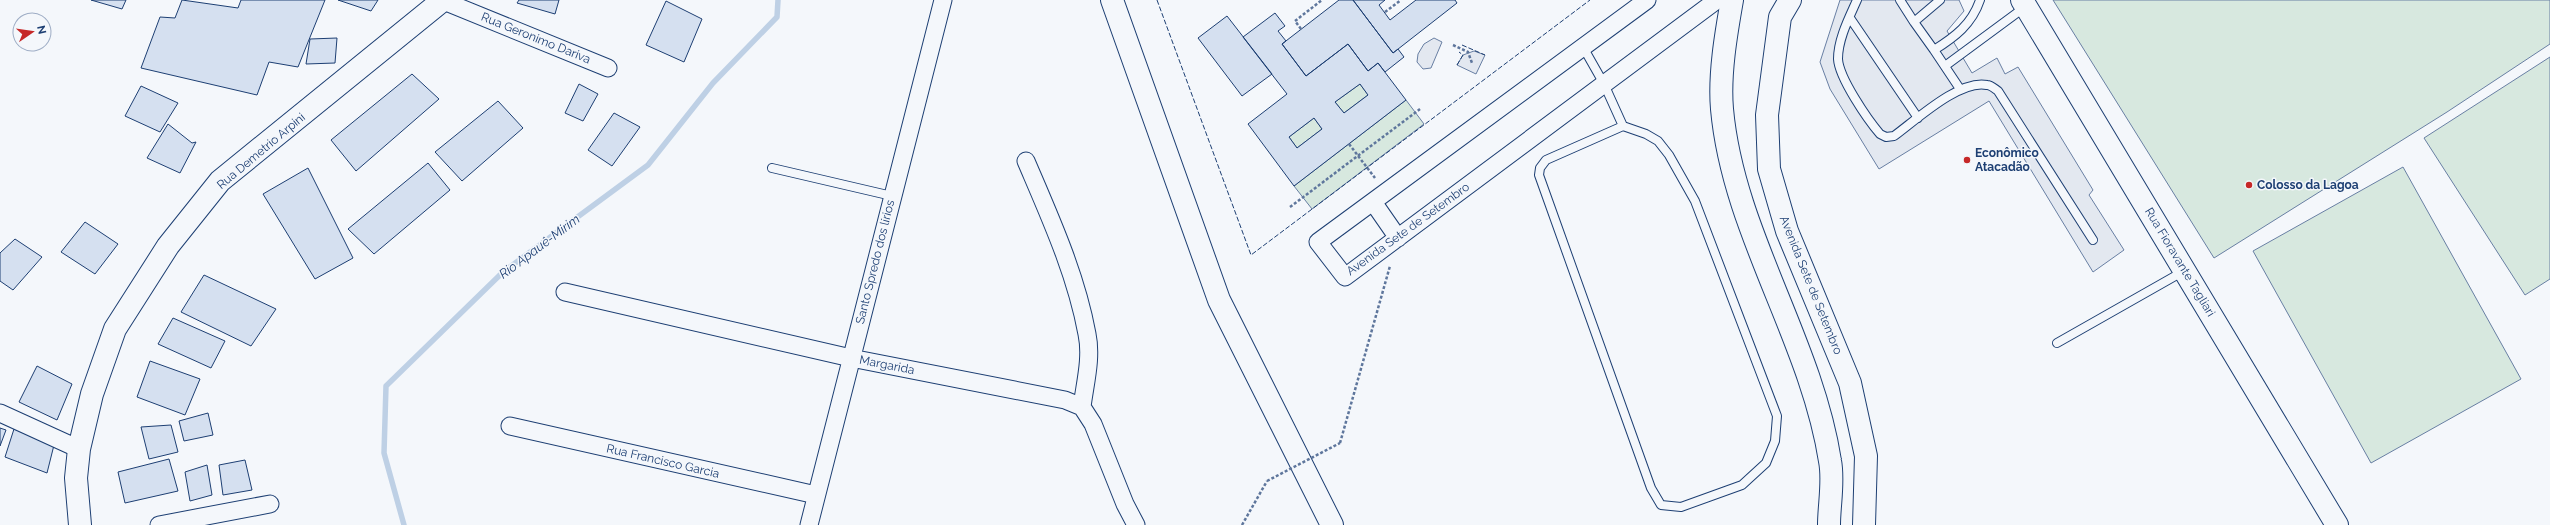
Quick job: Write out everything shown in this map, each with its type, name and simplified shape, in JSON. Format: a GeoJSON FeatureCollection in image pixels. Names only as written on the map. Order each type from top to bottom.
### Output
{"type":"FeatureCollection","features":[{"type":"Feature","properties":{"kind":"main road","name":"Rua Demetrio Arpini"},"geometry":{"type":"LineString","coordinates":[[80,525],[76,478],[79,448],[92,394],[115,329],[168,246],[216,187],[442,0]]}},
{"type":"Feature","properties":{"kind":"main road"},"geometry":{"type":"LineString","coordinates":[[1112,0],[1218,300],[1332,525]]}},
{"type":"Feature","properties":{"kind":"main road"},"geometry":{"type":"LineString","coordinates":[[1732,0],[1725,42],[1722,108],[1737,188],[1813,390],[1831,463],[1829,525]]}},
{"type":"Feature","properties":{"kind":"main road","name":"Avenida Sete de Setembro"},"geometry":{"type":"LineString","coordinates":[[1790,0],[1780,17],[1767,115],[1770,170],[1787,231],[1850,383],[1866,456],[1864,525]]}},
{"type":"Feature","properties":{"kind":"main road","name":"Rua Fioravante Tagliari"},"geometry":{"type":"LineString","coordinates":[[2024,3],[2337,525]]}},
{"type":"Feature","properties":{"kind":"street","name":"Rua Geronimo Dariva"},"geometry":{"type":"LineString","coordinates":[[442,0],[608,68]]}},
{"type":"Feature","properties":{"kind":"street","name":"Santo Spredo dos lírios"},"geometry":{"type":"LineString","coordinates":[[809,525],[943,0]]}},
{"type":"Feature","properties":{"kind":"street","name":"Avenida Sete de Setembro"},"geometry":{"type":"LineString","coordinates":[[1647,0],[1318,242],[1345,277],[1717,0]]}},
{"type":"Feature","properties":{"kind":"street"},"geometry":{"type":"LineString","coordinates":[[1026,161],[1067,262],[1088,335],[1088,365],[1082,407],[1093,424],[1125,504],[1136,525]]}},
{"type":"Feature","properties":{"kind":"street"},"geometry":{"type":"LineString","coordinates":[[1379,198],[1398,238]]}},
{"type":"Feature","properties":{"kind":"street","name":"Margarida"},"geometry":{"type":"LineString","coordinates":[[565,292],[852,358],[1065,400],[1082,407]]}},
{"type":"Feature","properties":{"kind":"street"},"geometry":{"type":"LineString","coordinates":[[0,413],[79,448]]}},
{"type":"Feature","properties":{"kind":"street","name":"Rua Francisco Garcia"},"geometry":{"type":"LineString","coordinates":[[510,426],[816,495]]}},
{"type":"Feature","properties":{"kind":"street"},"geometry":{"type":"LineString","coordinates":[[159,525],[270,504]]}},
{"type":"Feature","properties":{"kind":"lane"},"geometry":{"type":"LineString","coordinates":[[1858,0],[1841,39],[1838,60],[1844,78],[1876,130],[1886,137],[1894,136],[1960,89],[1974,84],[1988,84],[1998,90],[2093,240]]}},
{"type":"Feature","properties":{"kind":"lane"},"geometry":{"type":"LineString","coordinates":[[1900,0],[1960,89]]}},
{"type":"Feature","properties":{"kind":"lane"},"geometry":{"type":"LineString","coordinates":[[1914,22],[1940,0]]}},
{"type":"Feature","properties":{"kind":"lane"},"geometry":{"type":"LineString","coordinates":[[1934,50],[1961,32],[1977,10],[1980,0]]}},
{"type":"Feature","properties":{"kind":"lane"},"geometry":{"type":"LineString","coordinates":[[1945,66],[2024,3]]}},
{"type":"Feature","properties":{"kind":"lane"},"geometry":{"type":"LineString","coordinates":[[1850,18],[1918,118]]}},
{"type":"Feature","properties":{"kind":"lane"},"geometry":{"type":"LineString","coordinates":[[1583,47],[1604,84],[1623,126],[1646,134],[1658,141],[1669,155],[1695,201],[1777,416],[1775,440],[1766,463],[1742,485],[1681,507],[1661,505],[1651,488],[1539,175],[1540,168],[1546,160],[1623,126]]}},
{"type":"Feature","properties":{"kind":"lane"},"geometry":{"type":"LineString","coordinates":[[772,168],[892,196]]}},
{"type":"Feature","properties":{"kind":"lane"},"geometry":{"type":"LineString","coordinates":[[2057,343],[2184,271]]}},
{"type":"Feature","properties":{"kind":"path"},"geometry":{"type":"LineString","coordinates":[[1301,29],[1295,21],[1322,0]]}},
{"type":"Feature","properties":{"kind":"path"},"geometry":{"type":"LineString","coordinates":[[1385,12],[1401,0]]}},
{"type":"Feature","properties":{"kind":"path"},"geometry":{"type":"LineString","coordinates":[[1453,45],[1468,52],[1472,62]]}},
{"type":"Feature","properties":{"kind":"path"},"geometry":{"type":"LineString","coordinates":[[1290,207],[1420,109]]}},
{"type":"Feature","properties":{"kind":"path"},"geometry":{"type":"LineString","coordinates":[[1349,144],[1358,155],[1379,198]]}},
{"type":"Feature","properties":{"kind":"path"},"geometry":{"type":"LineString","coordinates":[[1242,525],[1267,481],[1340,443],[1398,238]]}},
{"type":"Feature","properties":{"kind":"shaded area"},"geometry":{"type":"Polygon","coordinates":[[[1840,0],[1959,0],[1964,11],[1947,31],[1972,73],[1997,58],[2005,74],[2018,67],[2093,190],[2089,195],[2124,250],[2093,272],[1989,101],[1879,169],[1830,89],[1820,62],[1840,0]]]}},
{"type":"Feature","properties":{"kind":"shaded area","name":"Colosso da Lagoa"},"geometry":{"type":"Polygon","coordinates":[[[2053,0],[2550,0],[2550,44],[2447,112],[2214,258],[2053,0]]]}},
{"type":"Feature","properties":{"kind":"shaded area"},"geometry":{"type":"Polygon","coordinates":[[[1434,38],[1442,42],[1431,68],[1423,69],[1417,62],[1418,54],[1424,44],[1434,38]]]}},
{"type":"Feature","properties":{"kind":"shaded area"},"geometry":{"type":"Polygon","coordinates":[[[1474,51],[1485,55],[1476,74],[1457,65],[1463,55],[1474,51]]]}},
{"type":"Feature","properties":{"kind":"shaded area"},"geometry":{"type":"Polygon","coordinates":[[[2550,57],[2550,279],[2525,295],[2424,138],[2550,57]]]}},
{"type":"Feature","properties":{"kind":"shaded area"},"geometry":{"type":"Polygon","coordinates":[[[1360,84],[1368,95],[1344,113],[1335,102],[1360,84]]]}},
{"type":"Feature","properties":{"kind":"shaded area"},"geometry":{"type":"Polygon","coordinates":[[[1406,100],[1424,124],[1312,209],[1294,186],[1406,100]]]}},
{"type":"Feature","properties":{"kind":"shaded area"},"geometry":{"type":"Polygon","coordinates":[[[1314,118],[1322,129],[1297,148],[1289,137],[1314,118]]]}},
{"type":"Feature","properties":{"kind":"shaded area"},"geometry":{"type":"Polygon","coordinates":[[[2403,167],[2521,379],[2371,463],[2253,251],[2403,167]]]}},
{"type":"Feature","properties":{"kind":"building"},"geometry":{"type":"Polygon","coordinates":[[[91,0],[126,0],[122,9],[91,0]]]}},
{"type":"Feature","properties":{"kind":"building"},"geometry":{"type":"Polygon","coordinates":[[[182,0],[238,8],[241,0],[325,0],[298,67],[269,62],[257,95],[141,68],[160,17],[175,18],[182,0]]]}},
{"type":"Feature","properties":{"kind":"building"},"geometry":{"type":"Polygon","coordinates":[[[338,0],[378,0],[371,11],[338,0]]]}},
{"type":"Feature","properties":{"kind":"building"},"geometry":{"type":"Polygon","coordinates":[[[519,0],[559,0],[555,14],[517,3],[519,0]]]}},
{"type":"Feature","properties":{"kind":"building"},"geometry":{"type":"Polygon","coordinates":[[[1339,0],[1353,0],[1393,53],[1398,49],[1404,57],[1385,72],[1378,63],[1368,71],[1348,44],[1306,76],[1282,44],[1339,0]]]}},
{"type":"Feature","properties":{"kind":"building"},"geometry":{"type":"Polygon","coordinates":[[[1353,0],[1385,0],[1379,5],[1390,20],[1416,0],[1455,0],[1457,3],[1393,53],[1353,0]]]}},
{"type":"Feature","properties":{"kind":"building"},"geometry":{"type":"Polygon","coordinates":[[[666,1],[702,19],[684,62],[646,45],[666,1]]]}},
{"type":"Feature","properties":{"kind":"building"},"geometry":{"type":"Polygon","coordinates":[[[1275,13],[1285,26],[1278,31],[1286,41],[1282,44],[1306,76],[1348,44],[1368,71],[1378,63],[1406,100],[1294,186],[1248,124],[1287,94],[1243,37],[1275,13]],[[1360,84],[1335,102],[1344,113],[1368,95],[1360,84]],[[1314,118],[1289,137],[1297,148],[1322,129],[1314,118]]]}},
{"type":"Feature","properties":{"kind":"building"},"geometry":{"type":"Polygon","coordinates":[[[1227,16],[1272,74],[1242,96],[1198,38],[1227,16]]]}},
{"type":"Feature","properties":{"kind":"building"},"geometry":{"type":"Polygon","coordinates":[[[337,38],[335,63],[306,64],[310,39],[337,38]]]}},
{"type":"Feature","properties":{"kind":"building"},"geometry":{"type":"Polygon","coordinates":[[[412,74],[439,99],[356,171],[331,140],[412,74]]]}},
{"type":"Feature","properties":{"kind":"building"},"geometry":{"type":"Polygon","coordinates":[[[579,84],[598,94],[583,121],[565,113],[579,84]]]}},
{"type":"Feature","properties":{"kind":"building"},"geometry":{"type":"Polygon","coordinates":[[[141,86],[178,103],[160,132],[125,116],[141,86]]]}},
{"type":"Feature","properties":{"kind":"building"},"geometry":{"type":"Polygon","coordinates":[[[498,101],[523,128],[462,181],[435,152],[498,101]]]}},
{"type":"Feature","properties":{"kind":"building"},"geometry":{"type":"Polygon","coordinates":[[[614,113],[640,127],[612,166],[588,150],[614,113]]]}},
{"type":"Feature","properties":{"kind":"building"},"geometry":{"type":"Polygon","coordinates":[[[168,124],[192,143],[196,142],[180,173],[147,158],[168,124]]]}},
{"type":"Feature","properties":{"kind":"building"},"geometry":{"type":"Polygon","coordinates":[[[428,163],[450,190],[374,254],[348,229],[428,163]]]}},
{"type":"Feature","properties":{"kind":"building"},"geometry":{"type":"Polygon","coordinates":[[[308,168],[353,258],[315,279],[263,194],[308,168]]]}},
{"type":"Feature","properties":{"kind":"building"},"geometry":{"type":"Polygon","coordinates":[[[85,222],[118,244],[95,274],[61,252],[85,222]]]}},
{"type":"Feature","properties":{"kind":"building"},"geometry":{"type":"Polygon","coordinates":[[[15,239],[42,257],[13,290],[0,281],[0,253],[15,239]]]}},
{"type":"Feature","properties":{"kind":"building"},"geometry":{"type":"Polygon","coordinates":[[[204,275],[276,309],[251,346],[181,312],[204,275]]]}},
{"type":"Feature","properties":{"kind":"building"},"geometry":{"type":"Polygon","coordinates":[[[173,318],[225,341],[211,368],[158,344],[173,318]]]}},
{"type":"Feature","properties":{"kind":"building"},"geometry":{"type":"Polygon","coordinates":[[[150,361],[200,379],[185,415],[137,397],[150,361]]]}},
{"type":"Feature","properties":{"kind":"building"},"geometry":{"type":"Polygon","coordinates":[[[37,366],[72,384],[57,420],[19,402],[37,366]]]}},
{"type":"Feature","properties":{"kind":"building"},"geometry":{"type":"Polygon","coordinates":[[[208,413],[213,435],[184,441],[179,421],[208,413]]]}},
{"type":"Feature","properties":{"kind":"building"},"geometry":{"type":"Polygon","coordinates":[[[171,425],[178,452],[149,459],[141,427],[171,425]]]}},
{"type":"Feature","properties":{"kind":"building"},"geometry":{"type":"Polygon","coordinates":[[[0,428],[6,430],[0,446],[0,428]]]}},
{"type":"Feature","properties":{"kind":"building"},"geometry":{"type":"Polygon","coordinates":[[[14,429],[54,445],[47,473],[5,457],[14,429]]]}},
{"type":"Feature","properties":{"kind":"building"},"geometry":{"type":"Polygon","coordinates":[[[169,459],[178,491],[125,503],[118,472],[169,459]]]}},
{"type":"Feature","properties":{"kind":"building"},"geometry":{"type":"Polygon","coordinates":[[[245,460],[252,490],[223,495],[219,465],[245,460]]]}},
{"type":"Feature","properties":{"kind":"building"},"geometry":{"type":"Polygon","coordinates":[[[207,465],[212,495],[190,501],[185,472],[207,465]]]}},
{"type":"Feature","properties":{"kind":"waterway","name":"Rio Apauê-Mirim"},"geometry":{"type":"LineString","coordinates":[[404,525],[384,453],[386,386],[503,272],[648,165],[713,83],[777,17],[778,0]]}},
{"type":"Feature","properties":{"kind":"fence"},"geometry":{"type":"LineString","coordinates":[[1157,0],[1251,255],[1590,0]]}},
{"type":"Feature","properties":{"kind":"fence"},"geometry":{"type":"LineString","coordinates":[[1462,45],[1485,55]]}},
{"type":"Feature","properties":{"kind":"fence"},"geometry":{"type":"LineString","coordinates":[[1457,65],[1463,55],[1459,52]]}},
{"type":"Feature","properties":{"kind":"place","name":"Econômico Atacadão"},"geometry":{"type":"Point","coordinates":[1967,160]}},
{"type":"Feature","properties":{"kind":"place","name":"Colosso da Lagoa"},"geometry":{"type":"Point","coordinates":[2249,185]}}]}
